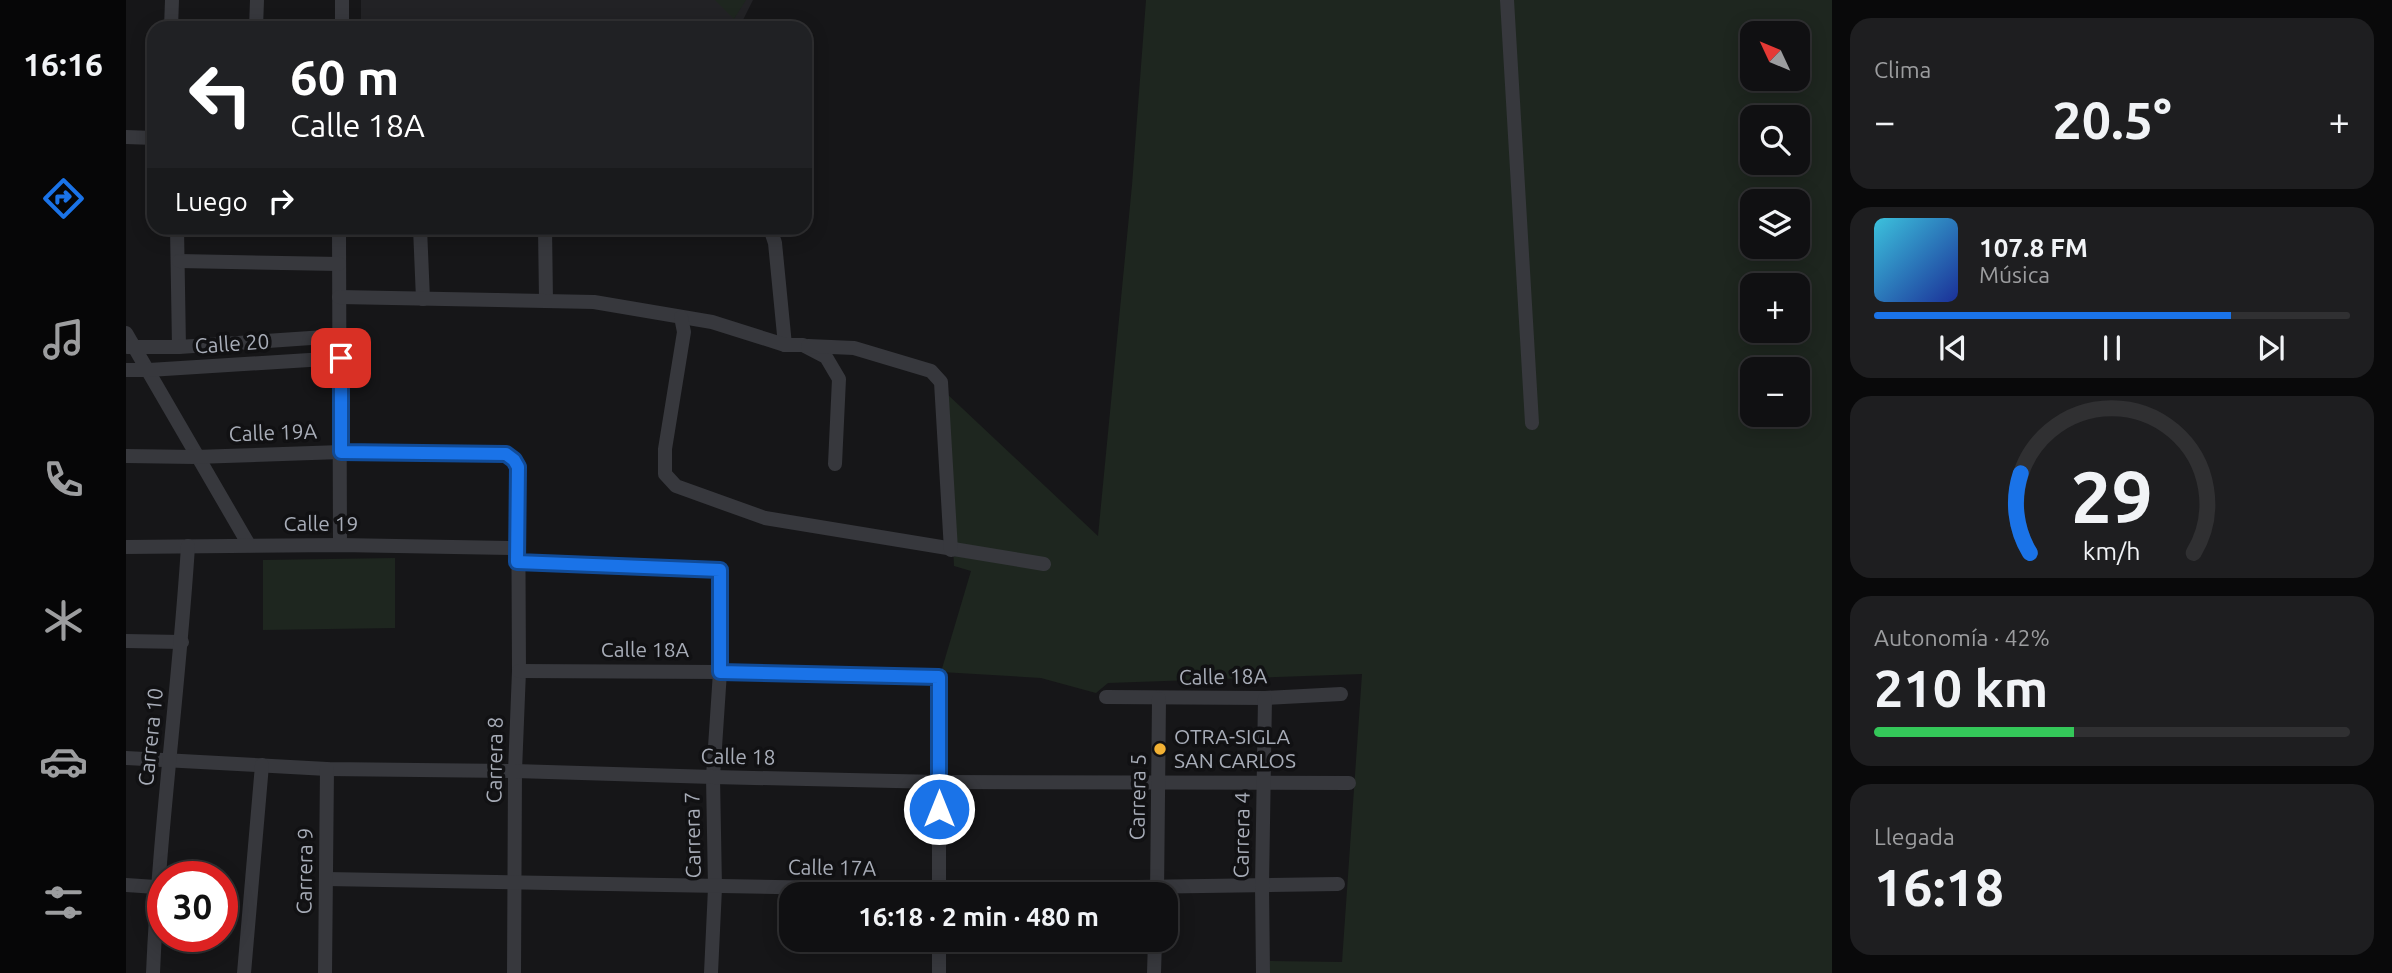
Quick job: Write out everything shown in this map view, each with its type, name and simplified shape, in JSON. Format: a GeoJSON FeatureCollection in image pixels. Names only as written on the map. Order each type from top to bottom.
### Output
{"type":"FeatureCollection","features":[{"type":"Feature","properties":{"kind":"street"},"geometry":{"type":"LineString","coordinates":[[171,21],[172,0]]}},
{"type":"Feature","properties":{"kind":"street"},"geometry":{"type":"LineString","coordinates":[[256,21],[257,0]]}},
{"type":"Feature","properties":{"kind":"street"},"geometry":{"type":"LineString","coordinates":[[342,0],[342,21]]}},
{"type":"Feature","properties":{"kind":"street"},"geometry":{"type":"LineString","coordinates":[[1507,0],[1532,423]]}},
{"type":"Feature","properties":{"kind":"street"},"geometry":{"type":"LineString","coordinates":[[126,137],[147,138]]}},
{"type":"Feature","properties":{"kind":"street"},"geometry":{"type":"LineString","coordinates":[[177,235],[179,347]]}},
{"type":"Feature","properties":{"kind":"street"},"geometry":{"type":"LineString","coordinates":[[339,235],[340,545]]}},
{"type":"Feature","properties":{"kind":"street"},"geometry":{"type":"LineString","coordinates":[[420,235],[423,299]]}},
{"type":"Feature","properties":{"kind":"street"},"geometry":{"type":"LineString","coordinates":[[545,235],[546,300]]}},
{"type":"Feature","properties":{"kind":"street"},"geometry":{"type":"LineString","coordinates":[[772,235],[785,345]]}},
{"type":"Feature","properties":{"kind":"street"},"geometry":{"type":"LineString","coordinates":[[179,261],[339,264]]}},
{"type":"Feature","properties":{"kind":"street"},"geometry":{"type":"LineString","coordinates":[[339,297],[594,302],[720,324],[785,345],[854,348],[932,371],[941,382],[951,550]]}},
{"type":"Feature","properties":{"kind":"street"},"geometry":{"type":"LineString","coordinates":[[681,317],[684,332],[664,449],[665,474],[676,486],[765,518],[1044,564]]}},
{"type":"Feature","properties":{"kind":"street"},"geometry":{"type":"LineString","coordinates":[[126,333],[131,347],[149,370],[195,457],[248,545]]}},
{"type":"Feature","properties":{"kind":"street","name":"Calle 20"},"geometry":{"type":"LineString","coordinates":[[131,347],[179,347],[340,336]]}},
{"type":"Feature","properties":{"kind":"street"},"geometry":{"type":"LineString","coordinates":[[803,345],[826,357],[839,379],[835,464]]}},
{"type":"Feature","properties":{"kind":"street","name":"Calle 20"},"geometry":{"type":"LineString","coordinates":[[126,370],[341,358]]}},
{"type":"Feature","properties":{"kind":"street","name":"Calle 19A"},"geometry":{"type":"LineString","coordinates":[[126,456],[195,457],[341,452],[506,454]]}},
{"type":"Feature","properties":{"kind":"street","name":"Carrera 8"},"geometry":{"type":"LineString","coordinates":[[506,454],[518,467],[519,671],[515,771],[514,973]]}},
{"type":"Feature","properties":{"kind":"street","name":"Calle 19"},"geometry":{"type":"LineString","coordinates":[[126,547],[340,545],[720,570]]}},
{"type":"Feature","properties":{"kind":"street","name":"Carrera 10"},"geometry":{"type":"LineString","coordinates":[[159,861],[182,642],[188,546]]}},
{"type":"Feature","properties":{"kind":"street","name":"Carrera 7"},"geometry":{"type":"LineString","coordinates":[[711,973],[715,888],[713,777],[720,672],[720,570]]}},
{"type":"Feature","properties":{"kind":"street"},"geometry":{"type":"LineString","coordinates":[[126,641],[182,642]]}},
{"type":"Feature","properties":{"kind":"street","name":"Calle 18A"},"geometry":{"type":"LineString","coordinates":[[519,671],[939,677],[939,782]]}},
{"type":"Feature","properties":{"kind":"street","name":"Calle 18A"},"geometry":{"type":"LineString","coordinates":[[1106,697],[1265,698],[1341,694]]}},
{"type":"Feature","properties":{"kind":"street","name":"Carrera 4"},"geometry":{"type":"LineString","coordinates":[[1263,973],[1265,698]]}},
{"type":"Feature","properties":{"kind":"street","name":"Carrera 5"},"geometry":{"type":"LineString","coordinates":[[1157,882],[1159,699]]}},
{"type":"Feature","properties":{"kind":"street","name":"Calle 18"},"geometry":{"type":"LineString","coordinates":[[126,758],[327,769],[939,782],[1349,783]]}},
{"type":"Feature","properties":{"kind":"street"},"geometry":{"type":"LineString","coordinates":[[244,973],[262,765]]}},
{"type":"Feature","properties":{"kind":"street","name":"Carrera 9"},"geometry":{"type":"LineString","coordinates":[[325,973],[327,769]]}},
{"type":"Feature","properties":{"kind":"street"},"geometry":{"type":"LineString","coordinates":[[939,782],[939,882]]}},
{"type":"Feature","properties":{"kind":"street","name":"Calle 17A"},"geometry":{"type":"LineString","coordinates":[[326,879],[779,889]]}},
{"type":"Feature","properties":{"kind":"street","name":"Calle 17A"},"geometry":{"type":"LineString","coordinates":[[1178,890],[1338,884]]}},
{"type":"Feature","properties":{"kind":"street"},"geometry":{"type":"LineString","coordinates":[[126,885],[147,886]]}},
{"type":"Feature","properties":{"kind":"street","name":"Carrera 10"},"geometry":{"type":"LineString","coordinates":[[153,973],[154,952]]}},
{"type":"Feature","properties":{"kind":"street"},"geometry":{"type":"LineString","coordinates":[[939,952],[939,973]]}},
{"type":"Feature","properties":{"kind":"street"},"geometry":{"type":"LineString","coordinates":[[1154,973],[1155,952]]}},
{"type":"Feature","properties":{"kind":"shaded area"},"geometry":{"type":"Polygon","coordinates":[[[361,0],[753,0],[742,21],[361,21],[361,0]]]}},
{"type":"Feature","properties":{"kind":"shaded area"},"geometry":{"type":"Polygon","coordinates":[[[715,0],[746,0],[734,19],[715,0]]]}},
{"type":"Feature","properties":{"kind":"shaded area"},"geometry":{"type":"Polygon","coordinates":[[[1146,0],[1832,0],[1832,973],[1270,973],[1270,961],[1342,962],[1362,674],[1108,683],[1096,693],[1041,678],[941,672],[971,571],[954,566],[946,393],[1098,536],[1132,185],[1146,0]]]}},
{"type":"Feature","properties":{"kind":"shaded area"},"geometry":{"type":"Polygon","coordinates":[[[395,558],[395,628],[263,630],[263,560],[395,558]]]}},
{"type":"Feature","properties":{"kind":"place","name":"OTRA-SIGLA SAN CARLOS"},"geometry":{"type":"Point","coordinates":[1160,749]}},
{"type":"Feature","properties":{"kind":"route"},"geometry":{"type":"LineString","coordinates":[[341,358],[341,452],[506,454],[514,460],[518,467],[517,562],[720,570],[720,672],[939,677],[939,809]]}}]}
